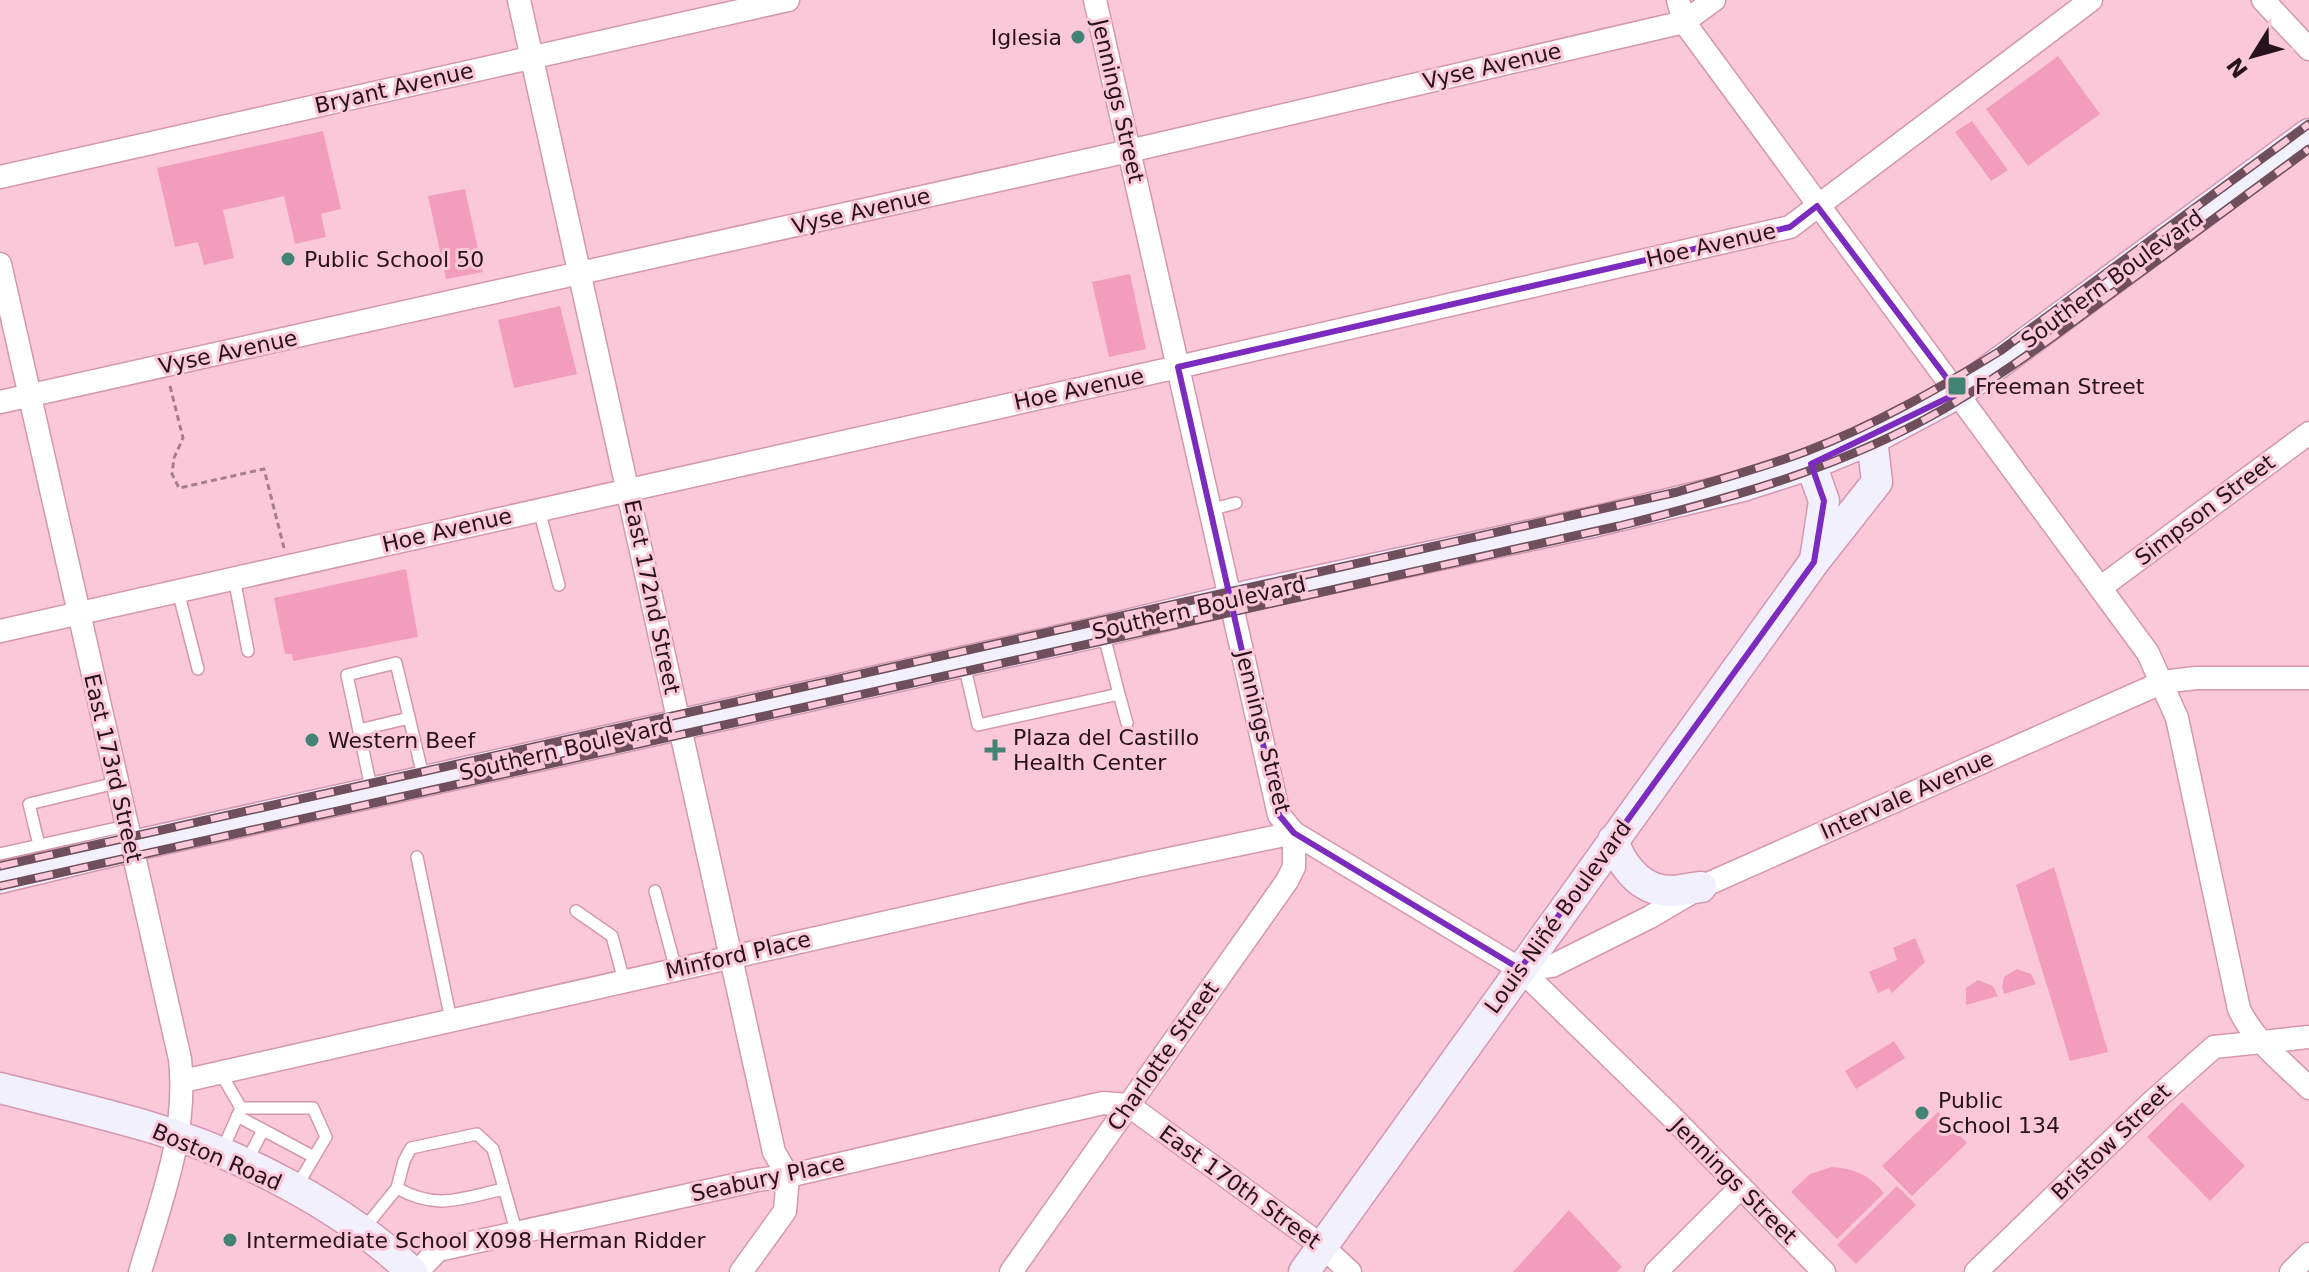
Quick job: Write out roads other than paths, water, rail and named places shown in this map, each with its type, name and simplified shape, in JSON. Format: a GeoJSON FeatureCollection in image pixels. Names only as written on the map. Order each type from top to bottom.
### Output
{"type":"FeatureCollection","features":[{"type":"Feature","properties":{"kind":"main road","name":"Southern Boulevard"},"geometry":{"type":"LineString","coordinates":[[0,878],[128,836],[425,781],[1612,518],[1743,486],[1811,464],[1872,439],[1958,393],[2309,134]]}},
{"type":"Feature","properties":{"kind":"main road","name":"Louis Niñé Boulevard"},"geometry":{"type":"LineString","coordinates":[[1304,1272],[1814,562],[1877,482],[1872,439]]}},
{"type":"Feature","properties":{"kind":"main road","name":"Louis Niñé Boulevard"},"geometry":{"type":"LineString","coordinates":[[1811,464],[1824,501],[1814,562]]}},
{"type":"Feature","properties":{"kind":"main road"},"geometry":{"type":"LineString","coordinates":[[1613,840],[1618,854],[1640,880],[1661,891],[1701,887]]}},
{"type":"Feature","properties":{"kind":"main road","name":"Boston Road"},"geometry":{"type":"LineString","coordinates":[[0,1088],[179,1137],[233,1159],[295,1190],[362,1232],[414,1272]]}},
{"type":"Feature","properties":{"kind":"street","name":"East 172nd Street"},"geometry":{"type":"LineString","coordinates":[[519,0],[774,1152],[788,1176]]}},
{"type":"Feature","properties":{"kind":"street","name":"Bryant Avenue"},"geometry":{"type":"LineString","coordinates":[[0,177],[788,0]]}},
{"type":"Feature","properties":{"kind":"street","name":"Jennings Street"},"geometry":{"type":"LineString","coordinates":[[1095,0],[1279,815],[1294,833],[1520,969],[1824,1272]]}},
{"type":"Feature","properties":{"kind":"street","name":"Vyse Avenue"},"geometry":{"type":"LineString","coordinates":[[0,402],[1129,151],[1681,11],[1714,0]]}},
{"type":"Feature","properties":{"kind":"street","name":"Hoe Avenue"},"geometry":{"type":"LineString","coordinates":[[0,631],[1790,227],[2091,0]]}},
{"type":"Feature","properties":{"kind":"street"},"geometry":{"type":"LineString","coordinates":[[2263,0],[2309,49]]}},
{"type":"Feature","properties":{"kind":"street"},"geometry":{"type":"LineString","coordinates":[[1681,11],[1817,206],[2148,653],[2177,718],[2239,1009],[2261,1040],[2309,1088]]}},
{"type":"Feature","properties":{"kind":"street","name":"East 173rd Street"},"geometry":{"type":"LineString","coordinates":[[0,264],[180,1059],[183,1081],[179,1137],[140,1272]]}},
{"type":"Feature","properties":{"kind":"street","name":"Simpson Street"},"geometry":{"type":"LineString","coordinates":[[2100,588],[2309,433]]}},
{"type":"Feature","properties":{"kind":"street","name":"Intervale Avenue"},"geometry":{"type":"LineString","coordinates":[[1520,969],[1552,966],[1650,917],[1701,887],[2163,682],[2196,678],[2309,678]]}},
{"type":"Feature","properties":{"kind":"street","name":"Minford Place"},"geometry":{"type":"LineString","coordinates":[[183,1081],[1294,833]]}},
{"type":"Feature","properties":{"kind":"street","name":"Charlotte Street"},"geometry":{"type":"LineString","coordinates":[[1011,1272],[1287,881],[1294,867],[1294,833]]}},
{"type":"Feature","properties":{"kind":"street","name":"Bristow Street"},"geometry":{"type":"LineString","coordinates":[[1976,1272],[2152,1102],[2214,1047],[2309,1037]]}},
{"type":"Feature","properties":{"kind":"street","name":"Seabury Place"},"geometry":{"type":"LineString","coordinates":[[414,1272],[438,1250],[757,1180],[788,1176],[1103,1103],[1128,1105]]}},
{"type":"Feature","properties":{"kind":"street","name":"East 170th Street"},"geometry":{"type":"LineString","coordinates":[[1128,1105],[1322,1246],[1350,1272]]}},
{"type":"Feature","properties":{"kind":"street"},"geometry":{"type":"LineString","coordinates":[[741,1272],[785,1211],[788,1176]]}},
{"type":"Feature","properties":{"kind":"street"},"geometry":{"type":"LineString","coordinates":[[1656,1272],[1741,1187]]}},
{"type":"Feature","properties":{"kind":"street"},"geometry":{"type":"LineString","coordinates":[[2291,1272],[2309,1254]]}},
{"type":"Feature","properties":{"kind":"lane"},"geometry":{"type":"LineString","coordinates":[[1209,511],[1236,503]]}},
{"type":"Feature","properties":{"kind":"lane"},"geometry":{"type":"LineString","coordinates":[[539,509],[559,585]]}},
{"type":"Feature","properties":{"kind":"lane"},"geometry":{"type":"LineString","coordinates":[[234,578],[248,651]]}},
{"type":"Feature","properties":{"kind":"lane"},"geometry":{"type":"LineString","coordinates":[[178,591],[198,669]]}},
{"type":"Feature","properties":{"kind":"lane"},"geometry":{"type":"LineString","coordinates":[[1102,631],[1127,723]]}},
{"type":"Feature","properties":{"kind":"lane"},"geometry":{"type":"LineString","coordinates":[[963,660],[978,725],[1119,694]]}},
{"type":"Feature","properties":{"kind":"lane"},"geometry":{"type":"LineString","coordinates":[[372,792],[347,675],[396,663],[425,781]]}},
{"type":"Feature","properties":{"kind":"lane"},"geometry":{"type":"LineString","coordinates":[[359,730],[409,718]]}},
{"type":"Feature","properties":{"kind":"lane"},"geometry":{"type":"LineString","coordinates":[[39,845],[29,804],[116,783]]}},
{"type":"Feature","properties":{"kind":"lane"},"geometry":{"type":"LineString","coordinates":[[0,854],[39,845],[128,836]]}},
{"type":"Feature","properties":{"kind":"lane"},"geometry":{"type":"LineString","coordinates":[[417,857],[451,1020]]}},
{"type":"Feature","properties":{"kind":"lane"},"geometry":{"type":"LineString","coordinates":[[655,891],[676,970]]}},
{"type":"Feature","properties":{"kind":"lane"},"geometry":{"type":"LineString","coordinates":[[576,911],[612,936],[624,981]]}},
{"type":"Feature","properties":{"kind":"lane"},"geometry":{"type":"LineString","coordinates":[[220,1072],[239,1112],[263,1130],[314,1157]]}},
{"type":"Feature","properties":{"kind":"lane"},"geometry":{"type":"LineString","coordinates":[[239,1112],[313,1108],[326,1137],[295,1190]]}},
{"type":"Feature","properties":{"kind":"lane"},"geometry":{"type":"LineString","coordinates":[[233,1159],[239,1112]]}},
{"type":"Feature","properties":{"kind":"lane"},"geometry":{"type":"LineString","coordinates":[[233,1159],[263,1130]]}},
{"type":"Feature","properties":{"kind":"lane"},"geometry":{"type":"LineString","coordinates":[[362,1232],[397,1188],[411,1148],[477,1134],[493,1149],[517,1234]]}},
{"type":"Feature","properties":{"kind":"lane"},"geometry":{"type":"LineString","coordinates":[[397,1188],[415,1198],[440,1203],[504,1189]]}},
{"type":"Feature","properties":{"kind":"railway"},"geometry":{"type":"LineString","coordinates":[[0,866],[1677,492],[1759,468],[1832,441],[1882,418],[2000,351],[2309,124]]}},
{"type":"Feature","properties":{"kind":"railway"},"geometry":{"type":"LineString","coordinates":[[0,886],[1619,526],[1774,483],[1886,439],[1969,394],[2037,348],[2309,149]]}},
{"type":"Feature","properties":{"kind":"place","name":"Iglesia"},"geometry":{"type":"Point","coordinates":[1078,37]}},
{"type":"Feature","properties":{"kind":"place","name":"Public School 50"},"geometry":{"type":"Point","coordinates":[288,259]}},
{"type":"Feature","properties":{"kind":"place","name":"Freeman Street"},"geometry":{"type":"Point","coordinates":[1957,386]}},
{"type":"Feature","properties":{"kind":"place","name":"Western Beef"},"geometry":{"type":"Point","coordinates":[312,740]}},
{"type":"Feature","properties":{"kind":"place","name":"Plaza del Castillo Health Center"},"geometry":{"type":"Point","coordinates":[995,750]}},
{"type":"Feature","properties":{"kind":"place","name":"Public School 134"},"geometry":{"type":"Point","coordinates":[1922,1113]}},
{"type":"Feature","properties":{"kind":"place","name":"Intermediate School X098 Herman Ridder"},"geometry":{"type":"Point","coordinates":[230,1240]}}]}
